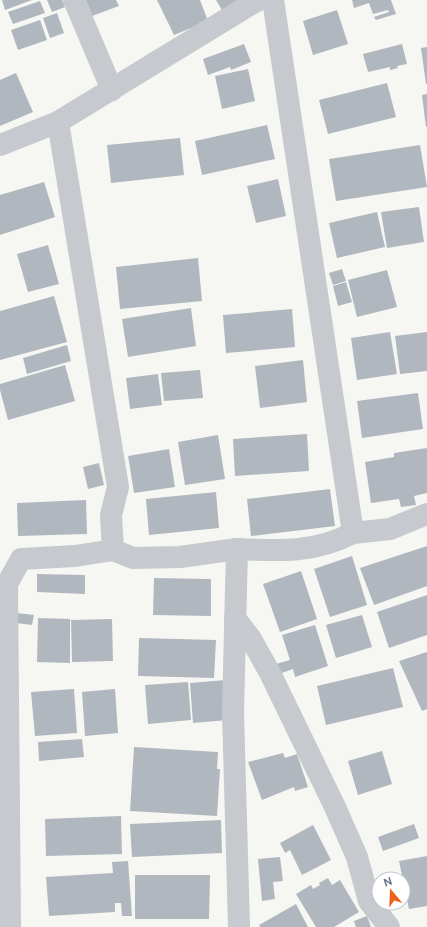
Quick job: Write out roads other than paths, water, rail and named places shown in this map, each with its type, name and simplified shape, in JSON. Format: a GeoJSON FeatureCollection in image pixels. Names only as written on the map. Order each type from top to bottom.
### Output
{"type":"FeatureCollection","features":[{"type":"Feature","properties":{"kind":"street"},"geometry":{"type":"LineString","coordinates":[[74,0],[112,90]]}},
{"type":"Feature","properties":{"kind":"street"},"geometry":{"type":"LineString","coordinates":[[0,145],[58,122],[258,0]]}},
{"type":"Feature","properties":{"kind":"street"},"geometry":{"type":"LineString","coordinates":[[273,0],[353,533]]}},
{"type":"Feature","properties":{"kind":"street"},"geometry":{"type":"LineString","coordinates":[[58,122],[118,487],[111,515],[113,550]]}},
{"type":"Feature","properties":{"kind":"street"},"geometry":{"type":"LineString","coordinates":[[10,927],[4,789],[6,584],[21,559],[76,556],[113,550],[132,558],[180,558],[237,549],[286,552],[335,543],[353,533],[390,529],[427,514]]}},
{"type":"Feature","properties":{"kind":"street"},"geometry":{"type":"LineString","coordinates":[[237,549],[233,712],[239,927]]}},
{"type":"Feature","properties":{"kind":"street"},"geometry":{"type":"LineString","coordinates":[[235,618],[251,639],[270,673],[335,807],[356,857],[369,902],[389,927]]}}]}
